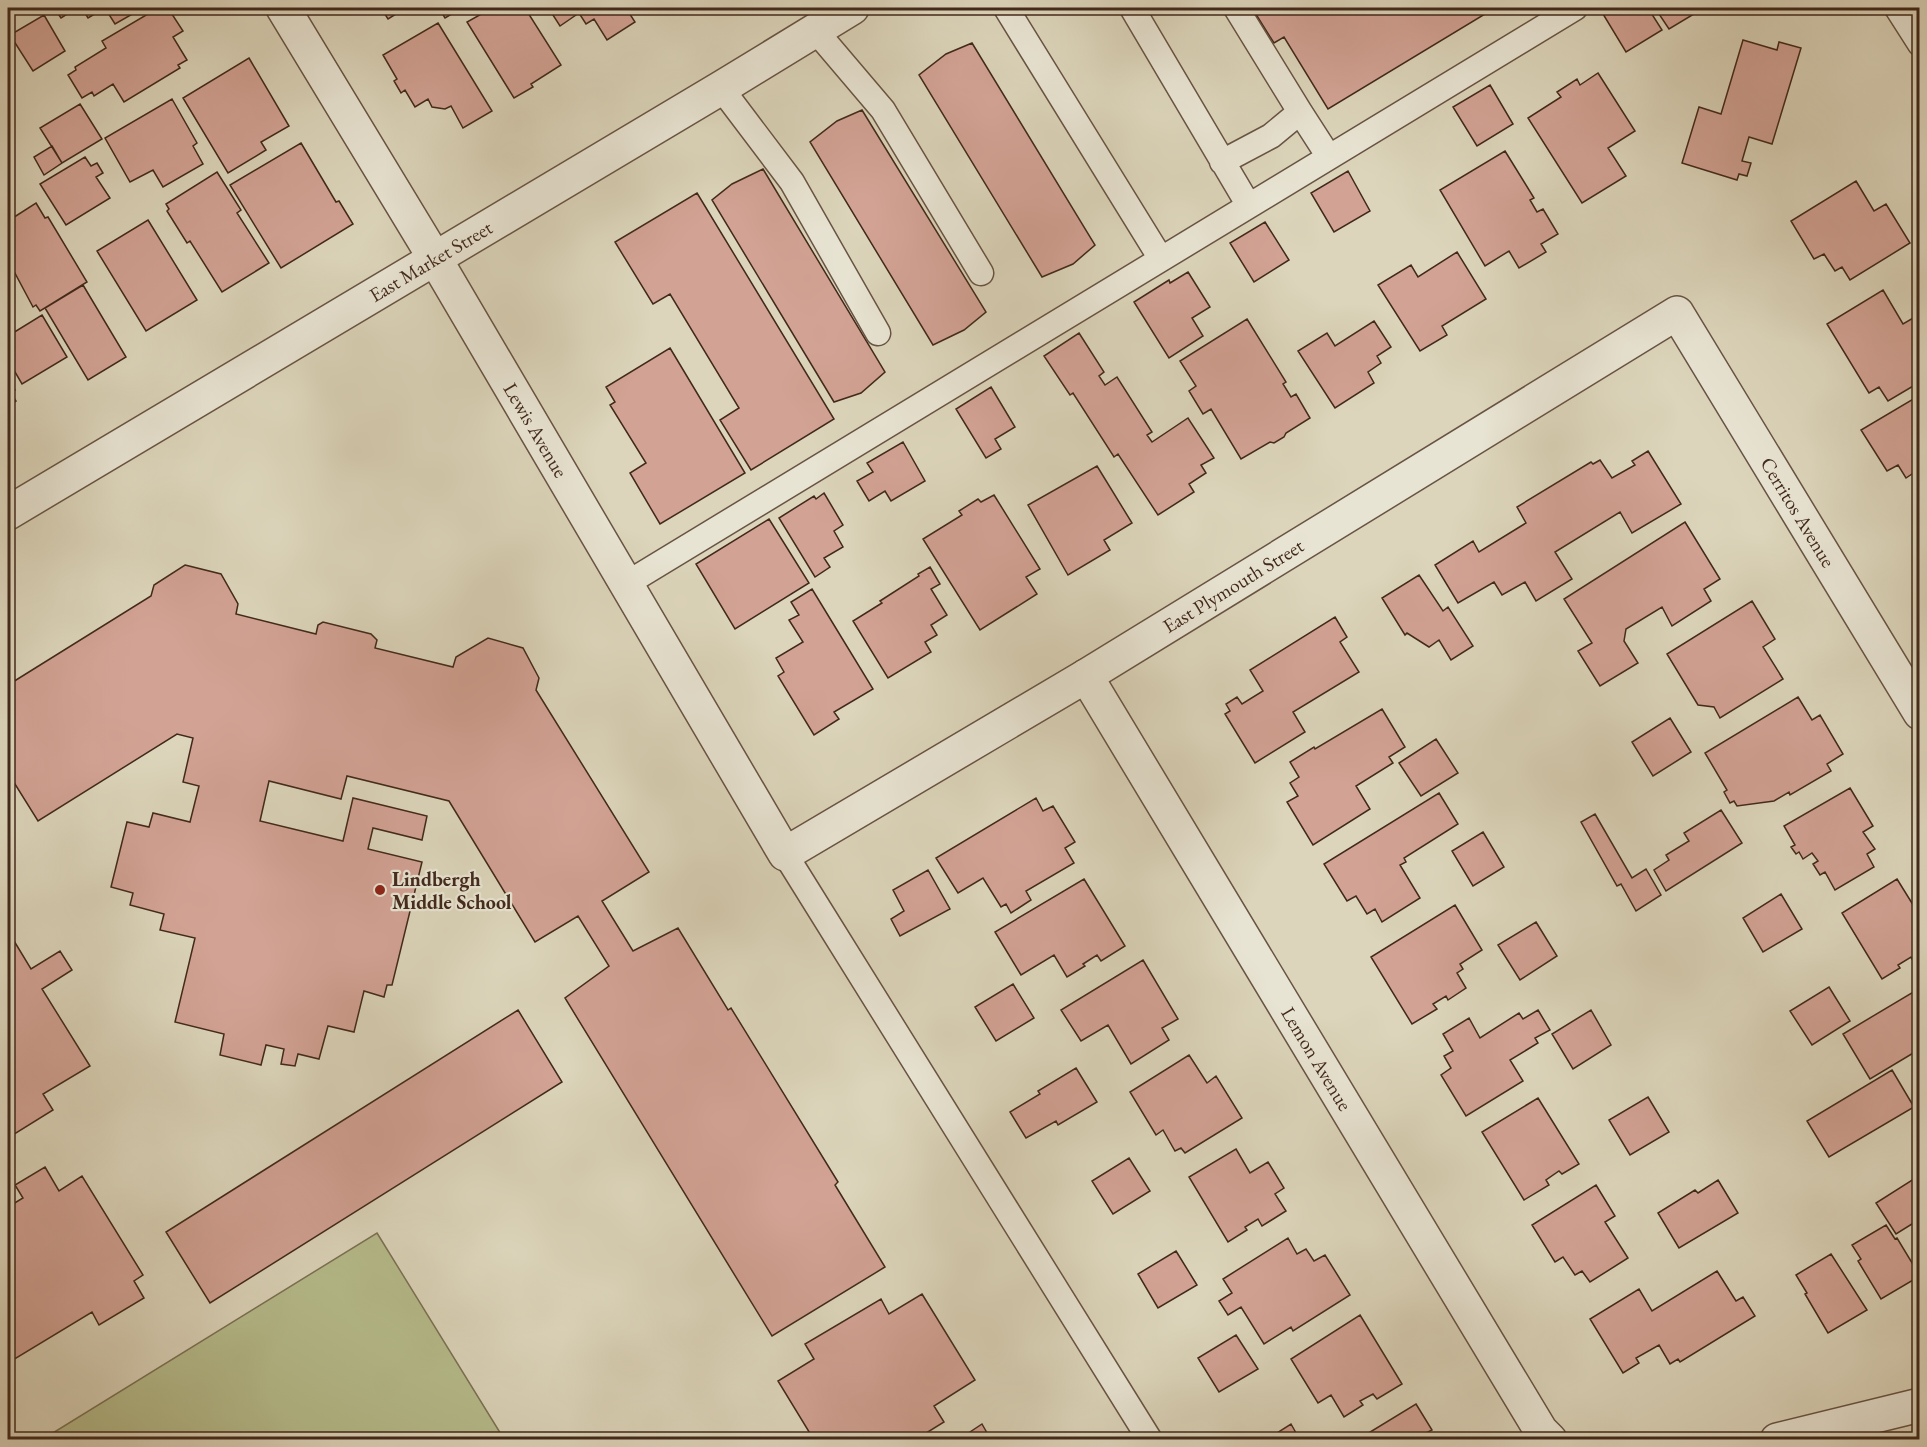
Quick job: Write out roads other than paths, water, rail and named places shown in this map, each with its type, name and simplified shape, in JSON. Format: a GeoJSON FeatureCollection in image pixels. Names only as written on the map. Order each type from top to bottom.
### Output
{"type":"FeatureCollection","features":[{"type":"Feature","properties":{"kind":"street","name":"Lewis Avenue"},"geometry":{"type":"LineString","coordinates":[[283,8],[434,258],[785,854]]}},
{"type":"Feature","properties":{"kind":"street","name":"East Market Street"},"geometry":{"type":"LineString","coordinates":[[8,513],[852,8]]}},
{"type":"Feature","properties":{"kind":"street","name":"East Plymouth Street"},"geometry":{"type":"LineString","coordinates":[[785,854],[1086,676],[1677,313]]}},
{"type":"Feature","properties":{"kind":"street","name":"Cerritos Avenue"},"geometry":{"type":"LineString","coordinates":[[1677,313],[1920,713]]}},
{"type":"Feature","properties":{"kind":"street","name":"Lemon Avenue"},"geometry":{"type":"LineString","coordinates":[[1086,676],[1541,1431],[1550,1440]]}},
{"type":"Feature","properties":{"kind":"street"},"geometry":{"type":"LineString","coordinates":[[1777,1440],[1920,1405]]}},
{"type":"Feature","properties":{"kind":"lane"},"geometry":{"type":"LineString","coordinates":[[1006,8],[1161,259]]}},
{"type":"Feature","properties":{"kind":"lane"},"geometry":{"type":"LineString","coordinates":[[1132,8],[1249,206]]}},
{"type":"Feature","properties":{"kind":"lane"},"geometry":{"type":"LineString","coordinates":[[1236,8],[1329,157]]}},
{"type":"Feature","properties":{"kind":"lane"},"geometry":{"type":"LineString","coordinates":[[626,584],[1575,8]]}},
{"type":"Feature","properties":{"kind":"lane"},"geometry":{"type":"LineString","coordinates":[[1898,8],[1920,44]]}},
{"type":"Feature","properties":{"kind":"lane"},"geometry":{"type":"LineString","coordinates":[[815,30],[883,110],[981,273]]}},
{"type":"Feature","properties":{"kind":"lane"},"geometry":{"type":"LineString","coordinates":[[721,88],[792,182],[878,333]]}},
{"type":"Feature","properties":{"kind":"lane"},"geometry":{"type":"LineString","coordinates":[[1222,162],[1272,136],[1300,112]]}},
{"type":"Feature","properties":{"kind":"lane"},"geometry":{"type":"LineString","coordinates":[[785,854],[1150,1440]]}},
{"type":"Feature","properties":{"kind":"place","name":"Lindbergh Middle School"},"geometry":{"type":"Point","coordinates":[380,890]}}]}
